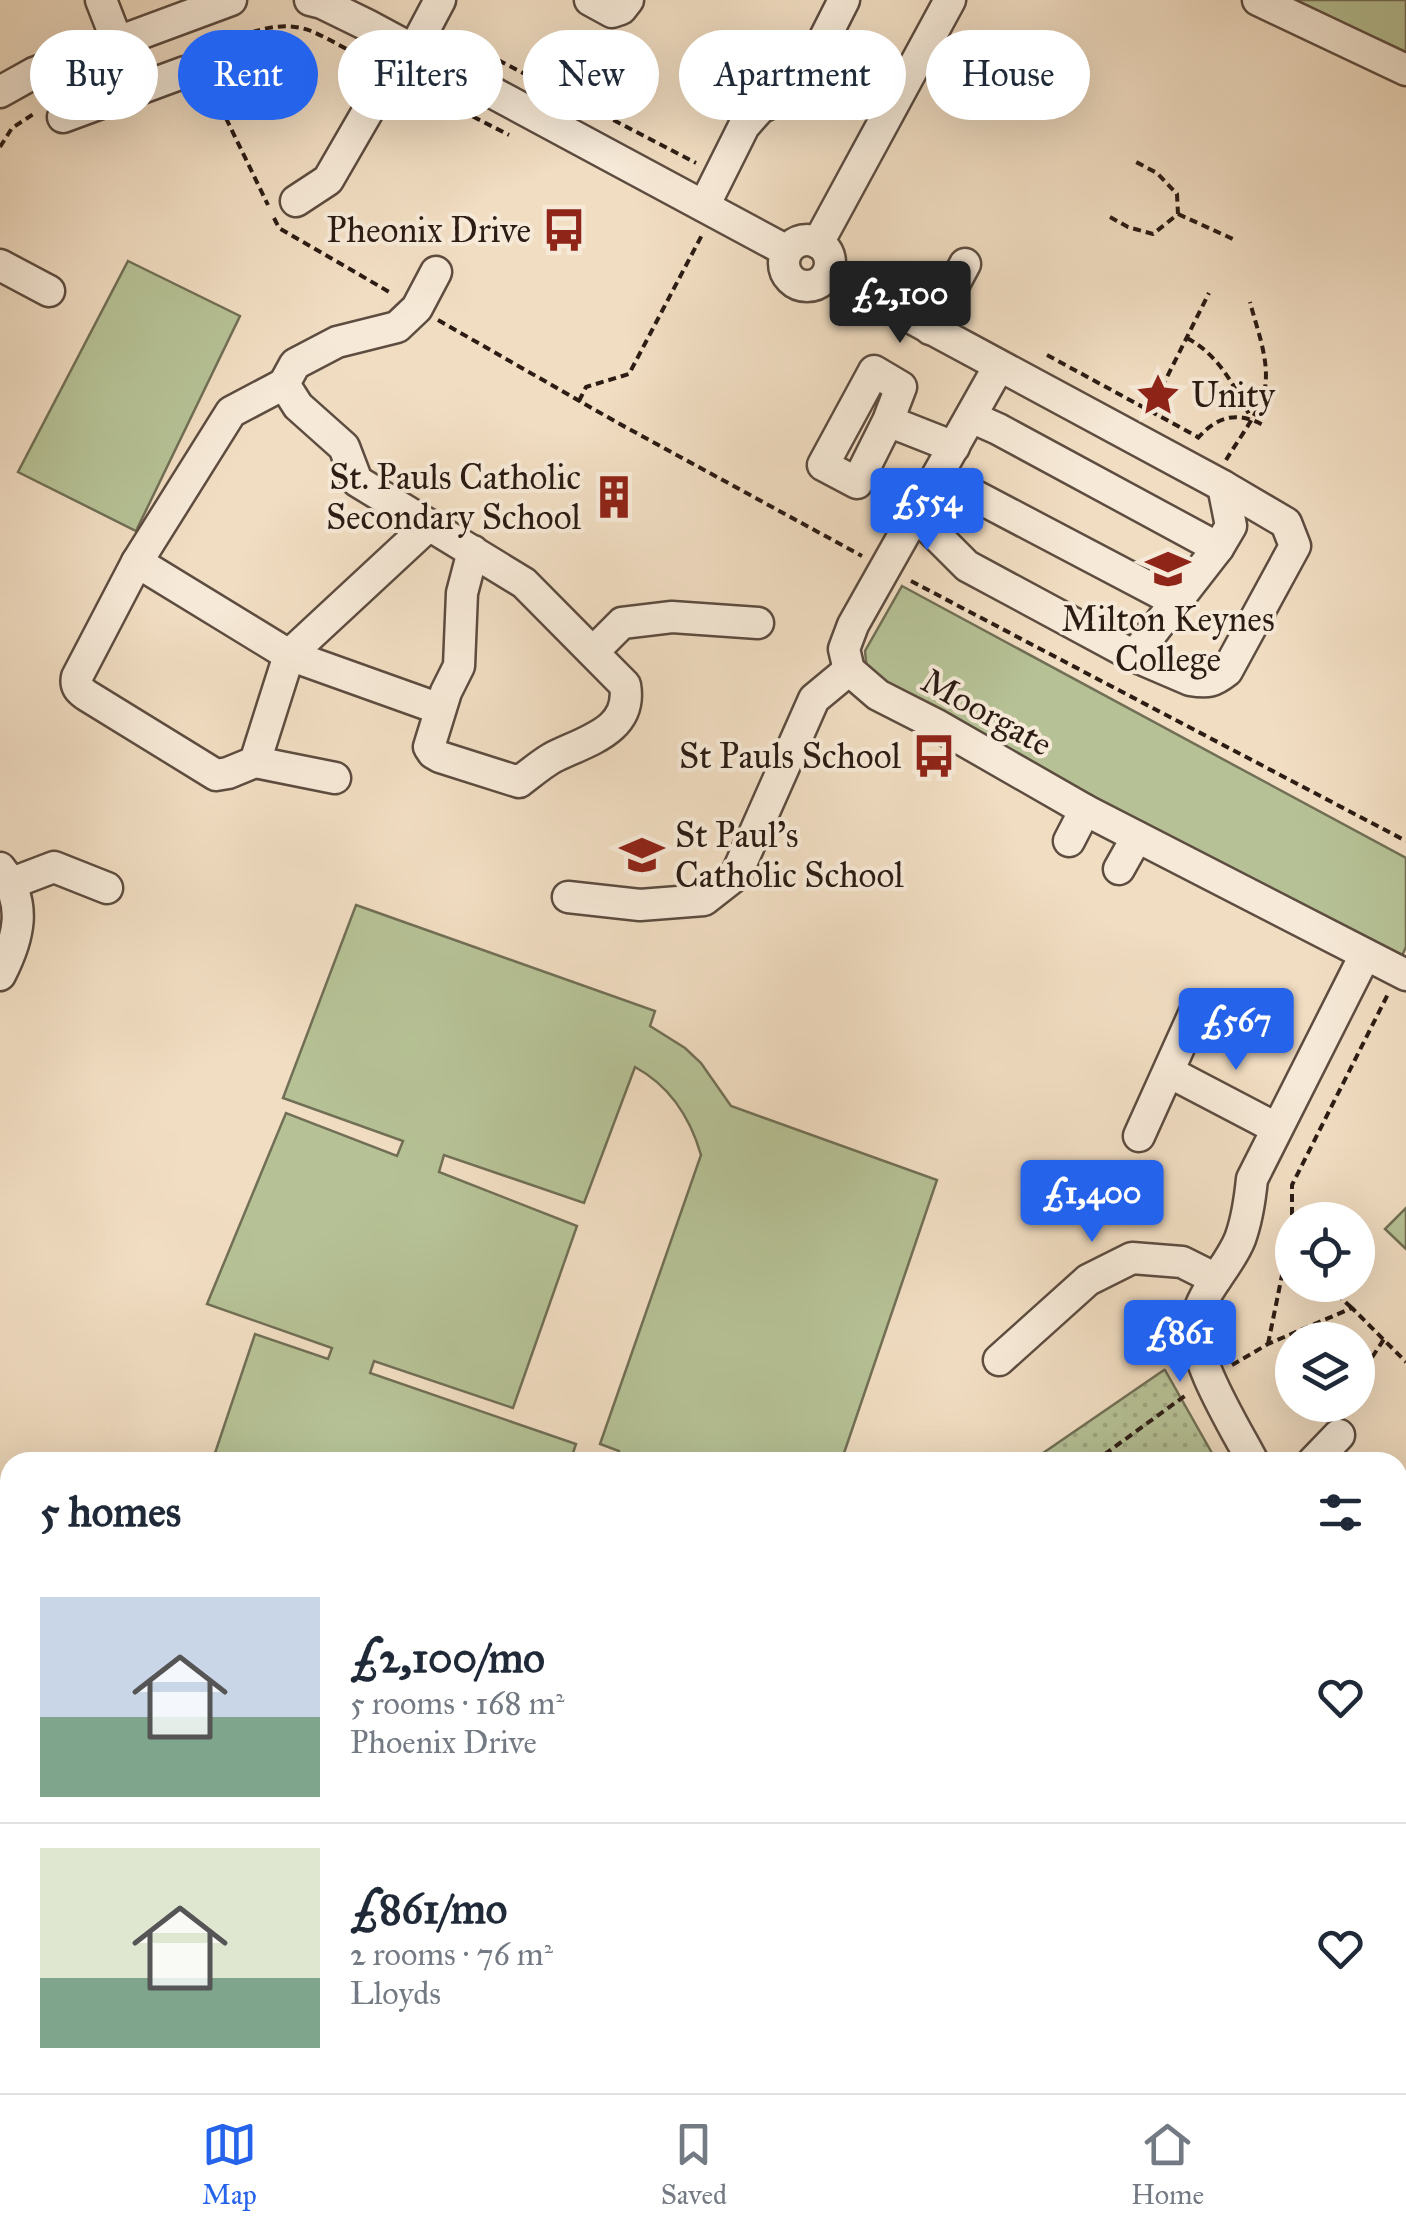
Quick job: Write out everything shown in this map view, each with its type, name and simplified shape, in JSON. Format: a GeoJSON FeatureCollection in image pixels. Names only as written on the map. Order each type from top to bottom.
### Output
{"type":"FeatureCollection","features":[{"type":"Feature","properties":{"kind":"street"},"geometry":{"type":"LineString","coordinates":[[101,0],[127,30]]}},
{"type":"Feature","properties":{"kind":"street"},"geometry":{"type":"LineString","coordinates":[[151,30],[231,0]]}},
{"type":"Feature","properties":{"kind":"street"},"geometry":{"type":"LineString","coordinates":[[310,0],[322,3],[362,30]]}},
{"type":"Feature","properties":{"kind":"street"},"geometry":{"type":"LineString","coordinates":[[590,0],[612,12],[628,0]]}},
{"type":"Feature","properties":{"kind":"street"},"geometry":{"type":"LineString","coordinates":[[818,243],[950,0]]}},
{"type":"Feature","properties":{"kind":"street"},"geometry":{"type":"LineString","coordinates":[[1258,0],[1406,70]]}},
{"type":"Feature","properties":{"kind":"street"},"geometry":{"type":"LineString","coordinates":[[709,208],[718,175],[744,126],[760,108],[783,97],[802,80],[842,1]]}},
{"type":"Feature","properties":{"kind":"street"},"geometry":{"type":"LineString","coordinates":[[0,92],[30,75]]}},
{"type":"Feature","properties":{"kind":"street"},"geometry":{"type":"LineString","coordinates":[[503,106],[787,251]]}},
{"type":"Feature","properties":{"kind":"street"},"geometry":{"type":"LineString","coordinates":[[296,201],[328,180],[365,120]]}},
{"type":"Feature","properties":{"kind":"street"},"geometry":{"type":"LineString","coordinates":[[807,240],[818,243],[827,251],[828,274],[820,283],[796,283],[787,274],[787,251],[807,240]]}},
{"type":"Feature","properties":{"kind":"street"},"geometry":{"type":"LineString","coordinates":[[930,329],[964,264]]}},
{"type":"Feature","properties":{"kind":"street"},"geometry":{"type":"LineString","coordinates":[[0,265],[49,292]]}},
{"type":"Feature","properties":{"kind":"street"},"geometry":{"type":"LineString","coordinates":[[335,778],[255,762],[216,776],[79,690],[77,677],[137,562],[231,412],[284,384],[295,364],[337,342],[397,326],[417,308],[436,272]]}},
{"type":"Feature","properties":{"kind":"street"},"geometry":{"type":"LineString","coordinates":[[828,274],[1286,522],[1295,546],[1227,671],[1213,681],[1190,680],[1134,656],[966,566],[914,513]]}},
{"type":"Feature","properties":{"kind":"street"},"geometry":{"type":"LineString","coordinates":[[568,898],[640,904],[704,900],[736,874],[814,699],[849,670],[844,648],[853,625],[999,366]]}},
{"type":"Feature","properties":{"kind":"street"},"geometry":{"type":"LineString","coordinates":[[284,384],[298,406],[344,447],[356,481],[473,551],[524,582],[626,685],[628,698],[620,720],[549,760],[519,782],[433,753],[429,747],[459,666],[462,593],[473,551]]}},
{"type":"Feature","properties":{"kind":"street"},"geometry":{"type":"LineString","coordinates":[[971,417],[1218,548]]}},
{"type":"Feature","properties":{"kind":"street"},"geometry":{"type":"LineString","coordinates":[[888,421],[954,447]]}},
{"type":"Feature","properties":{"kind":"street"},"geometry":{"type":"LineString","coordinates":[[936,478],[1177,602]]}},
{"type":"Feature","properties":{"kind":"street"},"geometry":{"type":"LineString","coordinates":[[1134,656],[1231,526],[1219,484]]}},
{"type":"Feature","properties":{"kind":"street"},"geometry":{"type":"LineString","coordinates":[[255,762],[289,655],[429,525]]}},
{"type":"Feature","properties":{"kind":"street"},"geometry":{"type":"LineString","coordinates":[[137,562],[289,655],[440,709]]}},
{"type":"Feature","properties":{"kind":"street"},"geometry":{"type":"LineString","coordinates":[[593,652],[622,623],[672,617],[758,623]]}},
{"type":"Feature","properties":{"kind":"street","name":"Moorgate"},"geometry":{"type":"LineString","coordinates":[[849,670],[878,695],[1085,810],[1403,973]]}},
{"type":"Feature","properties":{"kind":"street"},"geometry":{"type":"LineString","coordinates":[[1069,841],[1085,810]]}},
{"type":"Feature","properties":{"kind":"street"},"geometry":{"type":"LineString","coordinates":[[1119,868],[1137,837]]}},
{"type":"Feature","properties":{"kind":"street"},"geometry":{"type":"LineString","coordinates":[[0,975],[20,914],[6,876],[54,867],[107,888]]}},
{"type":"Feature","properties":{"kind":"street"},"geometry":{"type":"LineString","coordinates":[[1248,1452],[1210,1378],[1197,1344],[1196,1322],[1240,1240],[1252,1179],[1365,954]]}},
{"type":"Feature","properties":{"kind":"street"},"geometry":{"type":"LineString","coordinates":[[1139,1136],[1194,1014]]}},
{"type":"Feature","properties":{"kind":"street"},"geometry":{"type":"LineString","coordinates":[[1169,1072],[1276,1128]]}},
{"type":"Feature","properties":{"kind":"street"},"geometry":{"type":"LineString","coordinates":[[999,1360],[1088,1280],[1132,1258],[1182,1262],[1211,1289]]}},
{"type":"Feature","properties":{"kind":"street"},"geometry":{"type":"LineString","coordinates":[[1323,1452],[1339,1435]]}},
{"type":"Feature","properties":{"kind":"path"},"geometry":{"type":"LineString","coordinates":[[434,12],[718,175]]}},
{"type":"Feature","properties":{"kind":"path"},"geometry":{"type":"LineString","coordinates":[[182,20],[183,30]]}},
{"type":"Feature","properties":{"kind":"path"},"geometry":{"type":"LineString","coordinates":[[267,30],[284,26],[308,30]]}},
{"type":"Feature","properties":{"kind":"path"},"geometry":{"type":"LineString","coordinates":[[0,147],[12,128],[38,120]]}},
{"type":"Feature","properties":{"kind":"path"},"geometry":{"type":"LineString","coordinates":[[217,120],[279,228],[579,400],[885,568],[1406,841]]}},
{"type":"Feature","properties":{"kind":"path"},"geometry":{"type":"LineString","coordinates":[[489,120],[509,135]]}},
{"type":"Feature","properties":{"kind":"path"},"geometry":{"type":"LineString","coordinates":[[1136,162],[1157,173],[1178,194],[1178,214]]}},
{"type":"Feature","properties":{"kind":"path"},"geometry":{"type":"LineString","coordinates":[[579,400],[586,387],[628,374],[709,208]]}},
{"type":"Feature","properties":{"kind":"path"},"geometry":{"type":"LineString","coordinates":[[1110,217],[1154,234],[1178,214]]}},
{"type":"Feature","properties":{"kind":"path"},"geometry":{"type":"LineString","coordinates":[[1178,214],[1233,239]]}},
{"type":"Feature","properties":{"kind":"path"},"geometry":{"type":"LineString","coordinates":[[1150,411],[1209,293]]}},
{"type":"Feature","properties":{"kind":"path"},"geometry":{"type":"LineString","coordinates":[[1219,484],[1262,401],[1266,361],[1250,302]]}},
{"type":"Feature","properties":{"kind":"path"},"geometry":{"type":"LineString","coordinates":[[1187,338],[1228,374],[1252,418]]}},
{"type":"Feature","properties":{"kind":"path"},"geometry":{"type":"LineString","coordinates":[[1048,354],[1198,437]]}},
{"type":"Feature","properties":{"kind":"path"},"geometry":{"type":"LineString","coordinates":[[1183,465],[1198,437],[1221,419],[1246,416],[1265,426]]}},
{"type":"Feature","properties":{"kind":"path"},"geometry":{"type":"LineString","coordinates":[[1292,1202],[1292,1185],[1403,973]]}},
{"type":"Feature","properties":{"kind":"path"},"geometry":{"type":"LineString","coordinates":[[1268,1344],[1277,1302]]}},
{"type":"Feature","properties":{"kind":"path"},"geometry":{"type":"LineString","coordinates":[[1345,1302],[1406,1362]]}},
{"type":"Feature","properties":{"kind":"path"},"geometry":{"type":"LineString","coordinates":[[1108,1452],[1210,1378],[1268,1344],[1352,1308]]}},
{"type":"Feature","properties":{"kind":"path"},"geometry":{"type":"LineString","coordinates":[[1375,1354],[1384,1340]]}},
{"type":"Feature","properties":{"kind":"green space"},"geometry":{"type":"Polygon","coordinates":[[[1293,0],[1406,0],[1406,52],[1293,0]]]}},
{"type":"Feature","properties":{"kind":"green space"},"geometry":{"type":"Polygon","coordinates":[[[128,261],[240,316],[136,531],[18,472],[128,261]]]}},
{"type":"Feature","properties":{"kind":"green space"},"geometry":{"type":"Polygon","coordinates":[[[902,586],[1406,858],[1406,947],[1399,962],[910,701],[867,671],[865,651],[902,586]]]}},
{"type":"Feature","properties":{"kind":"green space"},"geometry":{"type":"Polygon","coordinates":[[[356,905],[655,1011],[650,1026],[701,1063],[731,1106],[937,1180],[844,1452],[619,1452],[600,1444],[701,1155],[677,1104],[659,1083],[635,1067],[584,1203],[444,1155],[439,1172],[577,1226],[513,1408],[374,1361],[370,1373],[576,1444],[573,1452],[215,1452],[255,1334],[328,1359],[332,1348],[207,1304],[286,1113],[397,1156],[403,1141],[283,1098],[356,905]]]}},
{"type":"Feature","properties":{"kind":"green space"},"geometry":{"type":"Polygon","coordinates":[[[1406,1208],[1406,1249],[1385,1229],[1406,1208]]]}},
{"type":"Feature","properties":{"kind":"green space"},"geometry":{"type":"Polygon","coordinates":[[[1164,1370],[1211,1452],[1045,1452],[1164,1370]]]}},
{"type":"Feature","properties":{"kind":"place","name":"Pheonix Drive"},"geometry":{"type":"Point","coordinates":[564,230]}},
{"type":"Feature","properties":{"kind":"place","name":"Unity"},"geometry":{"type":"Point","coordinates":[1158,395]}},
{"type":"Feature","properties":{"kind":"place","name":"St. Pauls Catholic Secondary School"},"geometry":{"type":"Point","coordinates":[614,497]}},
{"type":"Feature","properties":{"kind":"place","name":"Milton Keynes College"},"geometry":{"type":"Point","coordinates":[1168,569]}},
{"type":"Feature","properties":{"kind":"place","name":"St Pauls School"},"geometry":{"type":"Point","coordinates":[934,756]}},
{"type":"Feature","properties":{"kind":"place","name":"St Paul's Catholic School"},"geometry":{"type":"Point","coordinates":[642,855]}}]}
